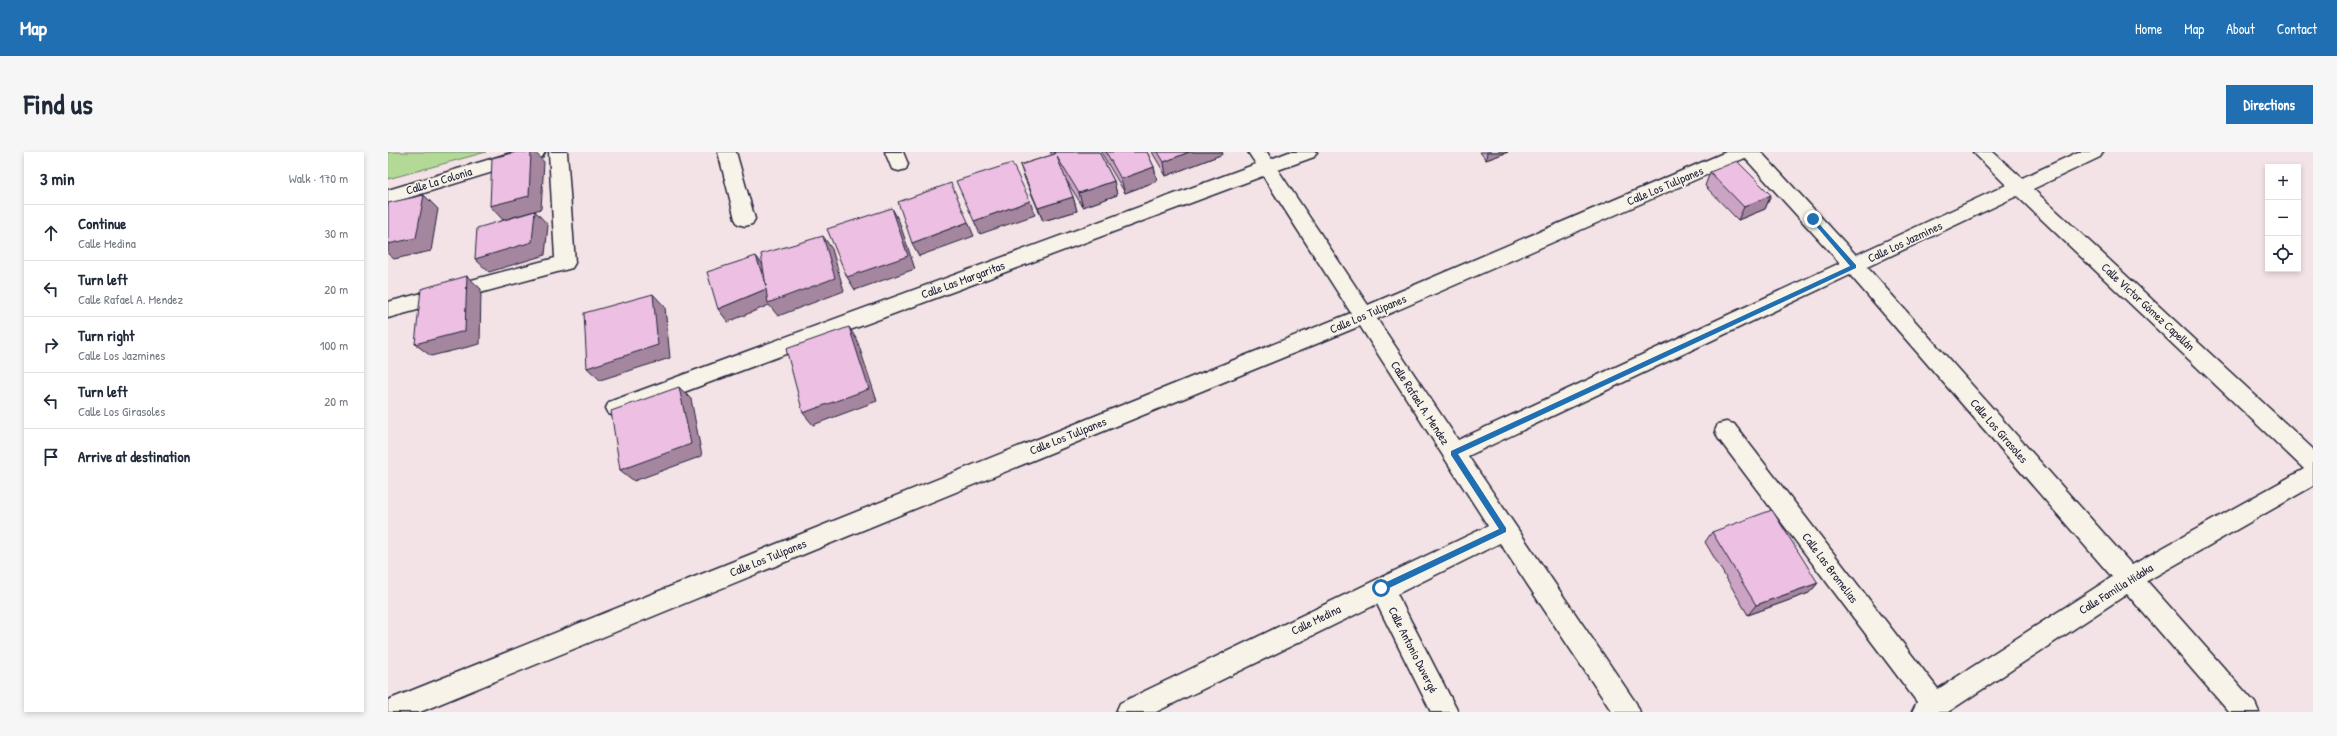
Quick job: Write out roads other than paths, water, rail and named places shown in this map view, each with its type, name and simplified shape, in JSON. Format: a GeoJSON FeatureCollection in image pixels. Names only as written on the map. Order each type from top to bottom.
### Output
{"type":"FeatureCollection","features":[{"type":"Feature","properties":{"kind":"street","name":"Calle La Colonia"},"geometry":{"type":"LineString","coordinates":[[388,197],[536,152]]}},
{"type":"Feature","properties":{"kind":"street"},"geometry":{"type":"LineString","coordinates":[[388,310],[565,263],[567,260],[558,152]]}},
{"type":"Feature","properties":{"kind":"street"},"geometry":{"type":"LineString","coordinates":[[727,152],[745,219]]}},
{"type":"Feature","properties":{"kind":"street","name":"Calle Las Margaritas"},"geometry":{"type":"LineString","coordinates":[[617,408],[1262,160],[1308,152]]}},
{"type":"Feature","properties":{"kind":"street","name":"Calle Los Tulipanes"},"geometry":{"type":"LineString","coordinates":[[389,712],[1364,316],[1743,152]]}},
{"type":"Feature","properties":{"kind":"street","name":"Calle Los Girasoles"},"geometry":{"type":"LineString","coordinates":[[1750,152],[1854,266],[2246,712]]}},
{"type":"Feature","properties":{"kind":"street","name":"Calle Víctor Gómez Capellán"},"geometry":{"type":"LineString","coordinates":[[1982,152],[2313,463]]}},
{"type":"Feature","properties":{"kind":"street","name":"Calle Los Jazmines"},"geometry":{"type":"LineString","coordinates":[[1453,453],[2094,152]]}},
{"type":"Feature","properties":{"kind":"street","name":"Calle Rafael A. Mendez"},"geometry":{"type":"LineString","coordinates":[[1262,160],[1453,453],[1627,712]]}},
{"type":"Feature","properties":{"kind":"street","name":"Calle Las Bromelias"},"geometry":{"type":"LineString","coordinates":[[1726,431],[1930,708]]}},
{"type":"Feature","properties":{"kind":"street","name":"Calle Familia Hidaka"},"geometry":{"type":"LineString","coordinates":[[1930,708],[2129,579],[2313,475]]}},
{"type":"Feature","properties":{"kind":"street","name":"Calle Medina"},"geometry":{"type":"LineString","coordinates":[[1129,712],[1381,588],[1504,530]]}},
{"type":"Feature","properties":{"kind":"street","name":"Calle Antonio Duvergé"},"geometry":{"type":"LineString","coordinates":[[1381,588],[1445,712]]}}]}
